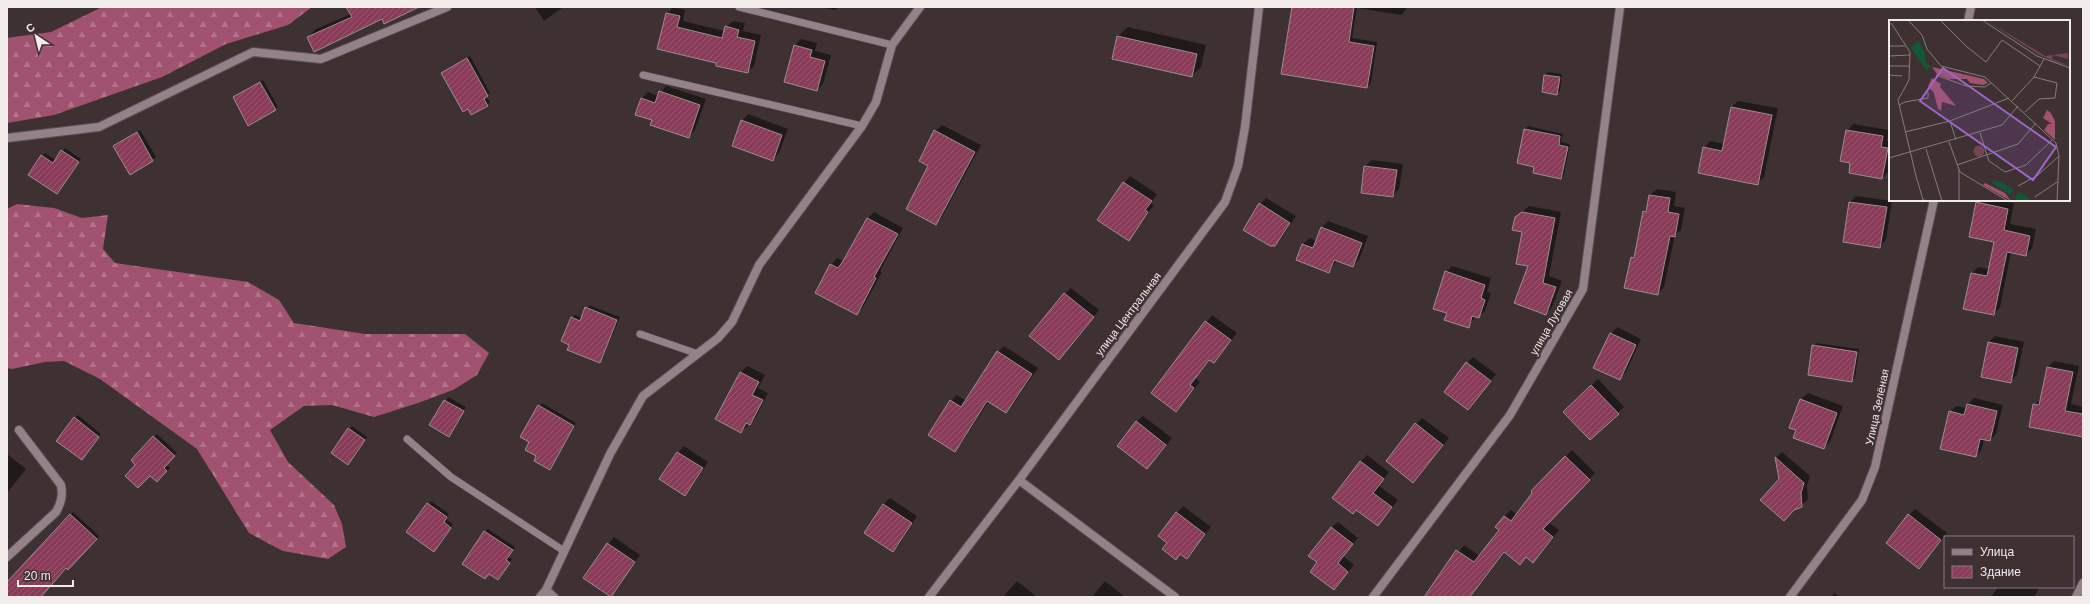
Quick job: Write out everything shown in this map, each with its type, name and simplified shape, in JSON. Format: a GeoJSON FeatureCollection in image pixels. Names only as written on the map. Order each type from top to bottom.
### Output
{"type":"FeatureCollection","features":[{"type":"Feature","properties":{"kind":"street"},"geometry":{"type":"LineString","coordinates":[[7,138],[99,127],[253,52],[321,59],[447,7]]}},
{"type":"Feature","properties":{"kind":"street"},"geometry":{"type":"LineString","coordinates":[[540,597],[546,590],[610,454],[643,396],[718,338],[732,322],[759,265],[862,126],[876,102],[892,46],[920,7]]}},
{"type":"Feature","properties":{"kind":"street","name":"улица Центральная"},"geometry":{"type":"LineString","coordinates":[[929,597],[1019,480],[1225,202],[1238,166],[1245,127],[1259,7]]}},
{"type":"Feature","properties":{"kind":"street","name":"улица Луговая"},"geometry":{"type":"LineString","coordinates":[[1373,597],[1510,415],[1583,289],[1620,7]]}},
{"type":"Feature","properties":{"kind":"street"},"geometry":{"type":"LineString","coordinates":[[1968,20],[1971,7]]}},
{"type":"Feature","properties":{"kind":"street","name":"Улица Зелёная"},"geometry":{"type":"LineString","coordinates":[[1790,597],[1862,500],[1870,484],[1934,201]]}},
{"type":"Feature","properties":{"kind":"street"},"geometry":{"type":"LineString","coordinates":[[7,556],[56,512],[61,504],[63,493],[61,486],[19,430]]}},
{"type":"Feature","properties":{"kind":"street"},"geometry":{"type":"LineString","coordinates":[[1019,480],[1175,597]]}},
{"type":"Feature","properties":{"kind":"street"},"geometry":{"type":"LineString","coordinates":[[2076,597],[2083,583]]}},
{"type":"Feature","properties":{"kind":"street"},"geometry":{"type":"LineString","coordinates":[[546,590],[554,597]]}},
{"type":"Feature","properties":{"kind":"lane"},"geometry":{"type":"LineString","coordinates":[[739,7],[892,46]]}},
{"type":"Feature","properties":{"kind":"lane"},"geometry":{"type":"LineString","coordinates":[[643,75],[862,126]]}},
{"type":"Feature","properties":{"kind":"lane"},"geometry":{"type":"LineString","coordinates":[[640,334],[698,354]]}},
{"type":"Feature","properties":{"kind":"lane"},"geometry":{"type":"LineString","coordinates":[[407,439],[451,477],[564,551]]}},
{"type":"Feature","properties":{"kind":"green space"},"geometry":{"type":"Polygon","coordinates":[[[102,7],[312,7],[288,25],[226,44],[162,77],[54,115],[7,123],[7,38],[51,32],[102,7]]]}},
{"type":"Feature","properties":{"kind":"green space"},"geometry":{"type":"Polygon","coordinates":[[[17,204],[54,208],[82,218],[108,215],[103,249],[115,263],[248,282],[279,300],[294,323],[365,334],[465,334],[489,353],[477,375],[453,390],[418,403],[374,417],[332,405],[304,406],[270,430],[288,462],[334,505],[342,524],[346,547],[328,559],[283,551],[249,533],[197,449],[100,379],[64,361],[45,362],[12,369],[7,368],[7,209],[17,204]]]}},
{"type":"Feature","properties":{"kind":"building"},"geometry":{"type":"Polygon","coordinates":[[[346,7],[419,7],[384,24],[382,19],[314,52],[307,37],[352,17],[346,7]]]}},
{"type":"Feature","properties":{"kind":"building"},"geometry":{"type":"Polygon","coordinates":[[[1292,7],[1354,7],[1349,42],[1374,46],[1367,88],[1281,74],[1292,7]]]}},
{"type":"Feature","properties":{"kind":"building"},"geometry":{"type":"Polygon","coordinates":[[[666,13],[680,16],[677,27],[722,38],[725,26],[739,30],[737,37],[755,41],[748,73],[716,66],[716,63],[657,49],[666,13]]]}},
{"type":"Feature","properties":{"kind":"building"},"geometry":{"type":"Polygon","coordinates":[[[1117,36],[1197,54],[1192,77],[1112,59],[1117,36]]]}},
{"type":"Feature","properties":{"kind":"building"},"geometry":{"type":"Polygon","coordinates":[[[794,45],[812,50],[810,57],[825,61],[817,91],[784,82],[794,45]]]}},
{"type":"Feature","properties":{"kind":"building"},"geometry":{"type":"Polygon","coordinates":[[[467,58],[488,96],[484,99],[488,106],[471,115],[468,109],[463,112],[441,73],[467,58]]]}},
{"type":"Feature","properties":{"kind":"building"},"geometry":{"type":"Polygon","coordinates":[[[1544,75],[1560,77],[1557,95],[1542,92],[1544,75]]]}},
{"type":"Feature","properties":{"kind":"building"},"geometry":{"type":"Polygon","coordinates":[[[260,82],[276,110],[248,126],[233,97],[260,82]]]}},
{"type":"Feature","properties":{"kind":"building"},"geometry":{"type":"Polygon","coordinates":[[[659,91],[700,105],[689,138],[650,125],[652,120],[635,115],[641,98],[655,103],[659,91]]]}},
{"type":"Feature","properties":{"kind":"building"},"geometry":{"type":"Polygon","coordinates":[[[1731,107],[1772,115],[1758,185],[1698,173],[1703,147],[1722,151],[1731,107]]]}},
{"type":"Feature","properties":{"kind":"building"},"geometry":{"type":"Polygon","coordinates":[[[741,120],[782,135],[773,161],[732,146],[741,120]]]}},
{"type":"Feature","properties":{"kind":"building"},"geometry":{"type":"Polygon","coordinates":[[[1524,129],[1560,136],[1559,145],[1568,147],[1561,179],[1533,173],[1534,167],[1517,163],[1524,129]]]}},
{"type":"Feature","properties":{"kind":"building"},"geometry":{"type":"Polygon","coordinates":[[[934,130],[975,152],[936,225],[906,209],[928,166],[919,161],[934,130]]]}},
{"type":"Feature","properties":{"kind":"building"},"geometry":{"type":"Polygon","coordinates":[[[1846,130],[1883,136],[1881,147],[1888,148],[1882,179],[1849,173],[1850,163],[1840,161],[1846,130]]]}},
{"type":"Feature","properties":{"kind":"building"},"geometry":{"type":"Polygon","coordinates":[[[137,132],[153,161],[130,175],[113,146],[137,132]]]}},
{"type":"Feature","properties":{"kind":"building"},"geometry":{"type":"Polygon","coordinates":[[[61,150],[79,162],[57,194],[28,175],[41,155],[53,163],[61,150]]]}},
{"type":"Feature","properties":{"kind":"building"},"geometry":{"type":"Polygon","coordinates":[[[1364,166],[1397,170],[1393,197],[1361,193],[1364,166]]]}},
{"type":"Feature","properties":{"kind":"building"},"geometry":{"type":"Polygon","coordinates":[[[1123,182],[1152,201],[1145,210],[1148,212],[1129,241],[1097,220],[1123,182]]]}},
{"type":"Feature","properties":{"kind":"building"},"geometry":{"type":"Polygon","coordinates":[[[1649,195],[1670,198],[1668,212],[1679,214],[1675,237],[1670,236],[1658,295],[1624,288],[1631,257],[1634,258],[1643,211],[1646,212],[1649,195]]]}},
{"type":"Feature","properties":{"kind":"building"},"geometry":{"type":"Polygon","coordinates":[[[1849,202],[1887,207],[1880,248],[1843,242],[1849,202]]]}},
{"type":"Feature","properties":{"kind":"building"},"geometry":{"type":"Polygon","coordinates":[[[1976,202],[2008,209],[2004,230],[2030,236],[2026,256],[2007,252],[1994,315],[1963,309],[1971,273],[1987,276],[1994,242],[1969,237],[1976,202]]]}},
{"type":"Feature","properties":{"kind":"building"},"geometry":{"type":"Polygon","coordinates":[[[1259,203],[1290,223],[1275,246],[1270,246],[1243,230],[1259,203]]]}},
{"type":"Feature","properties":{"kind":"building"},"geometry":{"type":"Polygon","coordinates":[[[1522,212],[1555,218],[1543,283],[1556,287],[1546,315],[1514,303],[1528,266],[1516,264],[1522,232],[1512,230],[1515,217],[1522,212]]]}},
{"type":"Feature","properties":{"kind":"building"},"geometry":{"type":"Polygon","coordinates":[[[867,218],[898,234],[874,277],[876,278],[857,315],[815,293],[830,264],[838,268],[843,261],[867,218]]]}},
{"type":"Feature","properties":{"kind":"building"},"geometry":{"type":"Polygon","coordinates":[[[1321,227],[1362,243],[1353,267],[1334,260],[1329,273],[1296,260],[1302,244],[1313,248],[1321,227]]]}},
{"type":"Feature","properties":{"kind":"building"},"geometry":{"type":"Polygon","coordinates":[[[1445,271],[1485,285],[1481,298],[1485,300],[1479,318],[1472,316],[1469,328],[1444,320],[1447,313],[1433,309],[1445,271]]]}},
{"type":"Feature","properties":{"kind":"building"},"geometry":{"type":"Polygon","coordinates":[[[1064,293],[1094,317],[1059,360],[1029,336],[1064,293]]]}},
{"type":"Feature","properties":{"kind":"building"},"geometry":{"type":"Polygon","coordinates":[[[585,307],[617,320],[600,363],[567,350],[569,345],[561,341],[571,317],[580,321],[585,307]]]}},
{"type":"Feature","properties":{"kind":"building"},"geometry":{"type":"Polygon","coordinates":[[[1205,321],[1231,340],[1214,363],[1209,360],[1190,385],[1194,388],[1176,412],[1151,393],[1205,321]]]}},
{"type":"Feature","properties":{"kind":"building"},"geometry":{"type":"Polygon","coordinates":[[[1610,333],[1636,345],[1620,380],[1593,368],[1610,333]]]}},
{"type":"Feature","properties":{"kind":"building"},"geometry":{"type":"Polygon","coordinates":[[[1988,342],[2018,348],[2011,383],[1981,377],[1988,342]]]}},
{"type":"Feature","properties":{"kind":"building"},"geometry":{"type":"Polygon","coordinates":[[[1812,345],[1857,352],[1852,382],[1808,375],[1812,345]]]}},
{"type":"Feature","properties":{"kind":"building"},"geometry":{"type":"Polygon","coordinates":[[[997,351],[1032,374],[1006,413],[987,401],[955,452],[928,435],[950,400],[961,407],[997,351]]]}},
{"type":"Feature","properties":{"kind":"building"},"geometry":{"type":"Polygon","coordinates":[[[1466,362],[1491,381],[1468,410],[1444,392],[1466,362]]]}},
{"type":"Feature","properties":{"kind":"building"},"geometry":{"type":"Polygon","coordinates":[[[2047,367],[2073,372],[2065,411],[2083,414],[2083,437],[2029,427],[2033,404],[2039,405],[2047,367]]]}},
{"type":"Feature","properties":{"kind":"building"},"geometry":{"type":"Polygon","coordinates":[[[740,372],[759,382],[752,395],[763,400],[750,425],[746,423],[741,433],[715,419],[740,372]]]}},
{"type":"Feature","properties":{"kind":"building"},"geometry":{"type":"Polygon","coordinates":[[[1591,385],[1619,414],[1590,440],[1563,412],[1591,385]]]}},
{"type":"Feature","properties":{"kind":"building"},"geometry":{"type":"Polygon","coordinates":[[[1800,399],[1837,413],[1824,449],[1793,438],[1796,430],[1789,428],[1800,399]]]}},
{"type":"Feature","properties":{"kind":"building"},"geometry":{"type":"Polygon","coordinates":[[[444,400],[464,411],[449,437],[429,425],[444,400]]]}},
{"type":"Feature","properties":{"kind":"building"},"geometry":{"type":"Polygon","coordinates":[[[1967,404],[1997,411],[1990,441],[1980,439],[1976,457],[1940,449],[1949,411],[1964,415],[1967,404]]]}},
{"type":"Feature","properties":{"kind":"building"},"geometry":{"type":"Polygon","coordinates":[[[538,405],[574,426],[550,470],[534,461],[536,456],[525,450],[529,442],[520,437],[538,405]]]}},
{"type":"Feature","properties":{"kind":"building"},"geometry":{"type":"Polygon","coordinates":[[[74,417],[99,437],[82,460],[56,441],[74,417]]]}},
{"type":"Feature","properties":{"kind":"building"},"geometry":{"type":"Polygon","coordinates":[[[1136,421],[1166,445],[1147,469],[1117,446],[1136,421]]]}},
{"type":"Feature","properties":{"kind":"building"},"geometry":{"type":"Polygon","coordinates":[[[1415,423],[1443,445],[1413,483],[1386,461],[1415,423]]]}},
{"type":"Feature","properties":{"kind":"building"},"geometry":{"type":"Polygon","coordinates":[[[348,428],[365,440],[348,465],[331,453],[348,428]]]}},
{"type":"Feature","properties":{"kind":"building"},"geometry":{"type":"Polygon","coordinates":[[[153,436],[175,456],[164,468],[167,471],[157,482],[150,476],[138,488],[125,476],[135,465],[131,460],[153,436]]]}},
{"type":"Feature","properties":{"kind":"building"},"geometry":{"type":"Polygon","coordinates":[[[677,452],[703,468],[685,496],[659,479],[677,452]]]}},
{"type":"Feature","properties":{"kind":"building"},"geometry":{"type":"Polygon","coordinates":[[[1565,456],[1590,480],[1543,529],[1553,537],[1533,563],[1526,557],[1520,565],[1504,552],[1470,597],[1424,597],[1456,550],[1474,562],[1499,530],[1495,527],[1504,516],[1511,521],[1532,493],[1531,491],[1565,456]]]}},
{"type":"Feature","properties":{"kind":"building"},"geometry":{"type":"Polygon","coordinates":[[[1775,457],[1804,483],[1801,493],[1802,507],[1794,510],[1784,521],[1760,500],[1779,479],[1775,457]]]}},
{"type":"Feature","properties":{"kind":"building"},"geometry":{"type":"Polygon","coordinates":[[[1360,461],[1384,479],[1373,493],[1392,507],[1378,526],[1356,510],[1353,514],[1332,498],[1360,461]]]}},
{"type":"Feature","properties":{"kind":"building"},"geometry":{"type":"Polygon","coordinates":[[[427,503],[447,517],[444,522],[451,528],[434,552],[406,532],[427,503]]]}},
{"type":"Feature","properties":{"kind":"building"},"geometry":{"type":"Polygon","coordinates":[[[883,504],[912,523],[893,552],[864,533],[883,504]]]}},
{"type":"Feature","properties":{"kind":"building"},"geometry":{"type":"Polygon","coordinates":[[[1176,512],[1205,534],[1187,559],[1180,554],[1176,560],[1162,549],[1167,543],[1158,536],[1176,512]]]}},
{"type":"Feature","properties":{"kind":"building"},"geometry":{"type":"Polygon","coordinates":[[[70,514],[97,539],[68,570],[66,568],[41,597],[7,597],[7,582],[70,514]]]}},
{"type":"Feature","properties":{"kind":"building"},"geometry":{"type":"Polygon","coordinates":[[[1908,514],[1941,540],[1919,569],[1886,543],[1908,514]]]}},
{"type":"Feature","properties":{"kind":"building"},"geometry":{"type":"Polygon","coordinates":[[[1331,527],[1353,544],[1338,563],[1348,572],[1334,590],[1310,572],[1317,562],[1308,556],[1331,527]]]}},
{"type":"Feature","properties":{"kind":"building"},"geometry":{"type":"Polygon","coordinates":[[[484,531],[513,550],[506,560],[510,563],[498,580],[489,574],[485,579],[462,564],[484,531]]]}},
{"type":"Feature","properties":{"kind":"building"},"geometry":{"type":"Polygon","coordinates":[[[607,543],[635,562],[611,597],[583,578],[607,543]]]}}]}
